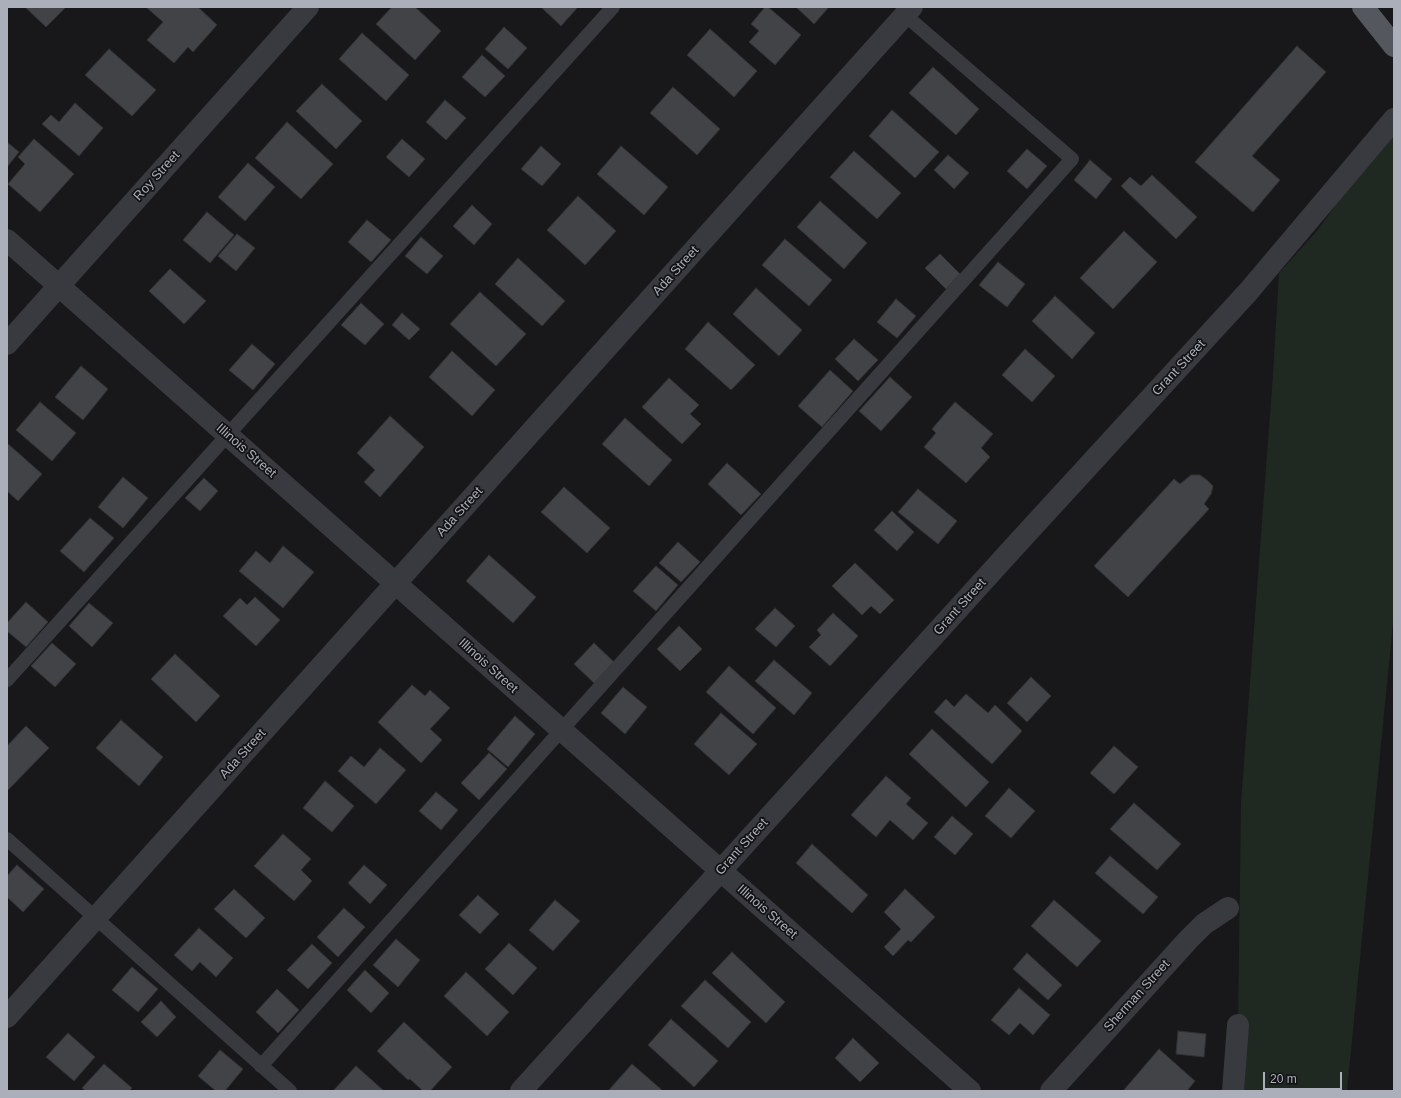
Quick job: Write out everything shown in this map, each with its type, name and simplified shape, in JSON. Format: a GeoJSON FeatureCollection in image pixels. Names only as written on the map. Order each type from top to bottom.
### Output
{"type":"FeatureCollection","features":[{"type":"Feature","properties":{"kind":"main road"},"geometry":{"type":"LineString","coordinates":[[1364,7],[1394,46]]}},
{"type":"Feature","properties":{"kind":"street","name":"Roy Street"},"geometry":{"type":"LineString","coordinates":[[7,344],[308,7]]}},
{"type":"Feature","properties":{"kind":"street","name":"Ada Street"},"geometry":{"type":"LineString","coordinates":[[7,1017],[908,11]]}},
{"type":"Feature","properties":{"kind":"street","name":"Grant Street"},"geometry":{"type":"LineString","coordinates":[[521,1091],[1014,547],[1248,292],[1394,119]]}},
{"type":"Feature","properties":{"kind":"street","name":"Illinois Street"},"geometry":{"type":"LineString","coordinates":[[7,240],[970,1091]]}},
{"type":"Feature","properties":{"kind":"street","name":"Sherman Street"},"geometry":{"type":"LineString","coordinates":[[1051,1091],[1188,940],[1204,924],[1228,908]]}},
{"type":"Feature","properties":{"kind":"street"},"geometry":{"type":"LineString","coordinates":[[1233,1091],[1238,1024]]}},
{"type":"Feature","properties":{"kind":"lane"},"geometry":{"type":"LineString","coordinates":[[7,680],[613,7]]}},
{"type":"Feature","properties":{"kind":"lane"},"geometry":{"type":"LineString","coordinates":[[261,1066],[1072,159],[908,11]]}},
{"type":"Feature","properties":{"kind":"lane"},"geometry":{"type":"LineString","coordinates":[[7,839],[290,1091]]}},
{"type":"Feature","properties":{"kind":"shaded area"},"geometry":{"type":"Polygon","coordinates":[[[1394,134],[1394,612],[1347,1091],[1233,1091],[1238,1025],[1241,803],[1273,375],[1279,273],[1317,231],[1376,149],[1394,134]]]}},
{"type":"Feature","properties":{"kind":"building"},"geometry":{"type":"Polygon","coordinates":[[[25,7],[66,7],[46,27],[25,7]]]}},
{"type":"Feature","properties":{"kind":"building"},"geometry":{"type":"Polygon","coordinates":[[[146,7],[198,7],[217,25],[193,52],[188,47],[174,63],[147,40],[163,22],[146,7]]]}},
{"type":"Feature","properties":{"kind":"building"},"geometry":{"type":"Polygon","coordinates":[[[392,7],[415,7],[441,31],[415,60],[376,24],[392,7]]]}},
{"type":"Feature","properties":{"kind":"building"},"geometry":{"type":"Polygon","coordinates":[[[541,7],[578,7],[561,26],[541,7]]]}},
{"type":"Feature","properties":{"kind":"building"},"geometry":{"type":"Polygon","coordinates":[[[765,7],[768,7],[801,35],[775,65],[749,42],[759,31],[751,24],[765,7]]]}},
{"type":"Feature","properties":{"kind":"building"},"geometry":{"type":"Polygon","coordinates":[[[796,7],[829,7],[814,24],[796,7]]]}},
{"type":"Feature","properties":{"kind":"building"},"geometry":{"type":"Polygon","coordinates":[[[504,27],[527,48],[508,69],[485,49],[504,27]]]}},
{"type":"Feature","properties":{"kind":"building"},"geometry":{"type":"Polygon","coordinates":[[[710,29],[757,71],[734,97],[687,55],[710,29]]]}},
{"type":"Feature","properties":{"kind":"building"},"geometry":{"type":"Polygon","coordinates":[[[362,33],[409,75],[386,101],[339,59],[362,33]]]}},
{"type":"Feature","properties":{"kind":"building"},"geometry":{"type":"Polygon","coordinates":[[[1297,46],[1326,72],[1252,156],[1280,180],[1253,212],[1195,162],[1297,46]]]}},
{"type":"Feature","properties":{"kind":"building"},"geometry":{"type":"Polygon","coordinates":[[[109,49],[156,90],[132,116],[85,75],[109,49]]]}},
{"type":"Feature","properties":{"kind":"building"},"geometry":{"type":"Polygon","coordinates":[[[482,55],[505,76],[485,97],[462,77],[482,55]]]}},
{"type":"Feature","properties":{"kind":"building"},"geometry":{"type":"Polygon","coordinates":[[[933,67],[979,109],[956,135],[909,93],[933,67]]]}},
{"type":"Feature","properties":{"kind":"building"},"geometry":{"type":"Polygon","coordinates":[[[322,84],[362,121],[336,149],[296,111],[322,84]]]}},
{"type":"Feature","properties":{"kind":"building"},"geometry":{"type":"Polygon","coordinates":[[[673,87],[720,129],[697,155],[650,113],[673,87]]]}},
{"type":"Feature","properties":{"kind":"building"},"geometry":{"type":"Polygon","coordinates":[[[445,100],[466,118],[446,140],[426,122],[445,100]]]}},
{"type":"Feature","properties":{"kind":"building"},"geometry":{"type":"Polygon","coordinates":[[[75,103],[103,128],[79,156],[42,124],[51,115],[59,122],[75,103]]]}},
{"type":"Feature","properties":{"kind":"building"},"geometry":{"type":"Polygon","coordinates":[[[892,110],[939,152],[915,178],[869,136],[892,110]]]}},
{"type":"Feature","properties":{"kind":"building"},"geometry":{"type":"Polygon","coordinates":[[[287,122],[333,164],[301,199],[255,158],[287,122]]]}},
{"type":"Feature","properties":{"kind":"building"},"geometry":{"type":"Polygon","coordinates":[[[34,139],[74,174],[40,212],[8,184],[25,164],[18,157],[34,139]]]}},
{"type":"Feature","properties":{"kind":"building"},"geometry":{"type":"Polygon","coordinates":[[[402,139],[425,159],[409,177],[386,157],[402,139]]]}},
{"type":"Feature","properties":{"kind":"building"},"geometry":{"type":"Polygon","coordinates":[[[7,142],[19,152],[7,167],[7,142]]]}},
{"type":"Feature","properties":{"kind":"building"},"geometry":{"type":"Polygon","coordinates":[[[541,146],[561,164],[542,186],[521,169],[541,146]]]}},
{"type":"Feature","properties":{"kind":"building"},"geometry":{"type":"Polygon","coordinates":[[[621,146],[668,187],[644,215],[597,174],[621,146]]]}},
{"type":"Feature","properties":{"kind":"building"},"geometry":{"type":"Polygon","coordinates":[[[1027,149],[1047,166],[1027,189],[1007,171],[1027,149]]]}},
{"type":"Feature","properties":{"kind":"building"},"geometry":{"type":"Polygon","coordinates":[[[854,151],[901,193],[877,219],[830,177],[854,151]]]}},
{"type":"Feature","properties":{"kind":"building"},"geometry":{"type":"Polygon","coordinates":[[[948,155],[969,173],[954,189],[934,170],[948,155]]]}},
{"type":"Feature","properties":{"kind":"building"},"geometry":{"type":"Polygon","coordinates":[[[1090,160],[1112,179],[1096,199],[1074,180],[1090,160]]]}},
{"type":"Feature","properties":{"kind":"building"},"geometry":{"type":"Polygon","coordinates":[[[248,163],[275,187],[245,221],[218,197],[248,163]]]}},
{"type":"Feature","properties":{"kind":"building"},"geometry":{"type":"Polygon","coordinates":[[[1152,175],[1197,217],[1176,239],[1121,186],[1130,177],[1141,186],[1152,175]]]}},
{"type":"Feature","properties":{"kind":"building"},"geometry":{"type":"Polygon","coordinates":[[[578,196],[616,231],[585,265],[547,230],[578,196]]]}},
{"type":"Feature","properties":{"kind":"building"},"geometry":{"type":"Polygon","coordinates":[[[820,201],[867,243],[844,269],[797,227],[820,201]]]}},
{"type":"Feature","properties":{"kind":"building"},"geometry":{"type":"Polygon","coordinates":[[[472,205],[492,224],[474,245],[453,226],[472,205]]]}},
{"type":"Feature","properties":{"kind":"building"},"geometry":{"type":"Polygon","coordinates":[[[207,212],[234,235],[210,263],[183,240],[207,212]]]}},
{"type":"Feature","properties":{"kind":"building"},"geometry":{"type":"Polygon","coordinates":[[[367,220],[391,240],[371,262],[348,242],[367,220]]]}},
{"type":"Feature","properties":{"kind":"building"},"geometry":{"type":"Polygon","coordinates":[[[1124,231],[1157,262],[1113,309],[1080,278],[1124,231]]]}},
{"type":"Feature","properties":{"kind":"building"},"geometry":{"type":"Polygon","coordinates":[[[237,234],[255,248],[236,271],[218,256],[237,234]]]}},
{"type":"Feature","properties":{"kind":"building"},"geometry":{"type":"Polygon","coordinates":[[[421,237],[443,256],[427,274],[405,256],[421,237]]]}},
{"type":"Feature","properties":{"kind":"building"},"geometry":{"type":"Polygon","coordinates":[[[785,239],[832,280],[809,306],[762,265],[785,239]]]}},
{"type":"Feature","properties":{"kind":"building"},"geometry":{"type":"Polygon","coordinates":[[[940,254],[960,274],[946,289],[925,268],[940,254]]]}},
{"type":"Feature","properties":{"kind":"building"},"geometry":{"type":"Polygon","coordinates":[[[518,258],[565,301],[542,326],[495,284],[518,258]]]}},
{"type":"Feature","properties":{"kind":"building"},"geometry":{"type":"Polygon","coordinates":[[[998,262],[1025,284],[1007,307],[979,285],[998,262]]]}},
{"type":"Feature","properties":{"kind":"building"},"geometry":{"type":"Polygon","coordinates":[[[170,269],[206,301],[184,324],[149,291],[170,269]]]}},
{"type":"Feature","properties":{"kind":"building"},"geometry":{"type":"Polygon","coordinates":[[[756,288],[802,330],[779,356],[733,314],[756,288]]]}},
{"type":"Feature","properties":{"kind":"building"},"geometry":{"type":"Polygon","coordinates":[[[480,292],[526,334],[496,366],[450,324],[480,292]]]}},
{"type":"Feature","properties":{"kind":"building"},"geometry":{"type":"Polygon","coordinates":[[[1055,296],[1095,333],[1072,359],[1032,321],[1055,296]]]}},
{"type":"Feature","properties":{"kind":"building"},"geometry":{"type":"Polygon","coordinates":[[[896,299],[916,316],[897,338],[877,322],[896,299]]]}},
{"type":"Feature","properties":{"kind":"building"},"geometry":{"type":"Polygon","coordinates":[[[361,303],[384,324],[365,345],[341,325],[361,303]]]}},
{"type":"Feature","properties":{"kind":"building"},"geometry":{"type":"Polygon","coordinates":[[[402,313],[420,329],[409,340],[392,325],[402,313]]]}},
{"type":"Feature","properties":{"kind":"building"},"geometry":{"type":"Polygon","coordinates":[[[708,322],[755,365],[731,390],[685,349],[708,322]]]}},
{"type":"Feature","properties":{"kind":"building"},"geometry":{"type":"Polygon","coordinates":[[[854,339],[878,360],[858,381],[835,359],[854,339]]]}},
{"type":"Feature","properties":{"kind":"building"},"geometry":{"type":"Polygon","coordinates":[[[252,344],[275,364],[253,390],[229,370],[252,344]]]}},
{"type":"Feature","properties":{"kind":"building"},"geometry":{"type":"Polygon","coordinates":[[[1025,349],[1055,376],[1032,402],[1002,375],[1025,349]]]}},
{"type":"Feature","properties":{"kind":"building"},"geometry":{"type":"Polygon","coordinates":[[[452,351],[495,390],[472,416],[429,377],[452,351]]]}},
{"type":"Feature","properties":{"kind":"building"},"geometry":{"type":"Polygon","coordinates":[[[81,366],[108,389],[83,420],[55,397],[81,366]]]}},
{"type":"Feature","properties":{"kind":"building"},"geometry":{"type":"Polygon","coordinates":[[[830,370],[853,391],[822,427],[798,406],[830,370]]]}},
{"type":"Feature","properties":{"kind":"building"},"geometry":{"type":"Polygon","coordinates":[[[890,377],[912,397],[881,431],[859,411],[890,377]]]}},
{"type":"Feature","properties":{"kind":"building"},"geometry":{"type":"Polygon","coordinates":[[[669,378],[699,405],[690,414],[701,424],[682,444],[642,407],[669,378]]]}},
{"type":"Feature","properties":{"kind":"building"},"geometry":{"type":"Polygon","coordinates":[[[40,402],[76,433],[52,461],[16,430],[40,402]]]}},
{"type":"Feature","properties":{"kind":"building"},"geometry":{"type":"Polygon","coordinates":[[[955,402],[993,434],[981,448],[990,457],[966,483],[924,447],[936,433],[932,429],[955,402]]]}},
{"type":"Feature","properties":{"kind":"building"},"geometry":{"type":"Polygon","coordinates":[[[390,416],[424,447],[380,497],[364,482],[375,470],[357,453],[390,416]]]}},
{"type":"Feature","properties":{"kind":"building"},"geometry":{"type":"Polygon","coordinates":[[[625,418],[672,460],[649,486],[602,444],[625,418]]]}},
{"type":"Feature","properties":{"kind":"building"},"geometry":{"type":"Polygon","coordinates":[[[7,443],[42,474],[18,501],[7,491],[7,443]]]}},
{"type":"Feature","properties":{"kind":"building"},"geometry":{"type":"Polygon","coordinates":[[[727,463],[761,494],[741,515],[708,484],[727,463]]]}},
{"type":"Feature","properties":{"kind":"building"},"geometry":{"type":"Polygon","coordinates":[[[1191,475],[1200,475],[1213,486],[1211,494],[1204,504],[1209,509],[1128,597],[1094,566],[1174,479],[1180,484],[1191,475]]]}},
{"type":"Feature","properties":{"kind":"building"},"geometry":{"type":"Polygon","coordinates":[[[123,477],[148,498],[123,528],[98,507],[123,477]]]}},
{"type":"Feature","properties":{"kind":"building"},"geometry":{"type":"Polygon","coordinates":[[[204,478],[218,491],[200,511],[185,498],[204,478]]]}},
{"type":"Feature","properties":{"kind":"building"},"geometry":{"type":"Polygon","coordinates":[[[564,487],[610,528],[587,553],[541,512],[564,487]]]}},
{"type":"Feature","properties":{"kind":"building"},"geometry":{"type":"Polygon","coordinates":[[[918,489],[957,521],[938,544],[898,512],[918,489]]]}},
{"type":"Feature","properties":{"kind":"building"},"geometry":{"type":"Polygon","coordinates":[[[892,511],[914,532],[897,551],[874,530],[892,511]]]}},
{"type":"Feature","properties":{"kind":"building"},"geometry":{"type":"Polygon","coordinates":[[[90,518],[114,538],[84,572],[60,551],[90,518]]]}},
{"type":"Feature","properties":{"kind":"building"},"geometry":{"type":"Polygon","coordinates":[[[678,542],[700,562],[681,582],[659,563],[678,542]]]}},
{"type":"Feature","properties":{"kind":"building"},"geometry":{"type":"Polygon","coordinates":[[[283,546],[314,572],[283,608],[239,571],[256,551],[270,563],[283,546]]]}},
{"type":"Feature","properties":{"kind":"building"},"geometry":{"type":"Polygon","coordinates":[[[489,555],[536,597],[513,623],[466,581],[489,555]]]}},
{"type":"Feature","properties":{"kind":"building"},"geometry":{"type":"Polygon","coordinates":[[[855,563],[894,600],[880,614],[871,606],[862,615],[832,586],[855,563]]]}},
{"type":"Feature","properties":{"kind":"building"},"geometry":{"type":"Polygon","coordinates":[[[656,566],[678,585],[656,611],[633,591],[656,566]]]}},
{"type":"Feature","properties":{"kind":"building"},"geometry":{"type":"Polygon","coordinates":[[[255,597],[280,620],[256,646],[223,616],[240,598],[247,605],[255,597]]]}},
{"type":"Feature","properties":{"kind":"building"},"geometry":{"type":"Polygon","coordinates":[[[26,602],[48,622],[26,647],[7,631],[7,623],[26,602]]]}},
{"type":"Feature","properties":{"kind":"building"},"geometry":{"type":"Polygon","coordinates":[[[89,603],[113,623],[92,647],[69,626],[89,603]]]}},
{"type":"Feature","properties":{"kind":"building"},"geometry":{"type":"Polygon","coordinates":[[[775,608],[795,626],[776,647],[755,629],[775,608]]]}},
{"type":"Feature","properties":{"kind":"building"},"geometry":{"type":"Polygon","coordinates":[[[833,613],[858,636],[830,666],[809,647],[821,635],[817,630],[833,613]]]}},
{"type":"Feature","properties":{"kind":"building"},"geometry":{"type":"Polygon","coordinates":[[[679,626],[702,649],[680,671],[657,649],[679,626]]]}},
{"type":"Feature","properties":{"kind":"building"},"geometry":{"type":"Polygon","coordinates":[[[52,643],[76,664],[55,687],[31,666],[52,643]]]}},
{"type":"Feature","properties":{"kind":"building"},"geometry":{"type":"Polygon","coordinates":[[[594,643],[614,662],[594,683],[574,664],[594,643]]]}},
{"type":"Feature","properties":{"kind":"building"},"geometry":{"type":"Polygon","coordinates":[[[175,654],[220,696],[196,722],[151,679],[175,654]]]}},
{"type":"Feature","properties":{"kind":"building"},"geometry":{"type":"Polygon","coordinates":[[[774,660],[812,693],[794,715],[755,681],[774,660]]]}},
{"type":"Feature","properties":{"kind":"building"},"geometry":{"type":"Polygon","coordinates":[[[729,666],[776,708],[753,734],[706,692],[729,666]]]}},
{"type":"Feature","properties":{"kind":"building"},"geometry":{"type":"Polygon","coordinates":[[[1031,677],[1051,696],[1027,722],[1007,703],[1031,677]]]}},
{"type":"Feature","properties":{"kind":"building"},"geometry":{"type":"Polygon","coordinates":[[[412,685],[425,696],[430,690],[450,708],[430,729],[442,740],[421,763],[378,722],[412,685]]]}},
{"type":"Feature","properties":{"kind":"building"},"geometry":{"type":"Polygon","coordinates":[[[623,687],[647,707],[625,734],[601,713],[623,687]]]}},
{"type":"Feature","properties":{"kind":"building"},"geometry":{"type":"Polygon","coordinates":[[[966,694],[988,713],[995,705],[1022,731],[992,764],[934,712],[946,699],[954,707],[966,694]]]}},
{"type":"Feature","properties":{"kind":"building"},"geometry":{"type":"Polygon","coordinates":[[[721,713],[757,744],[729,775],[694,744],[721,713]]]}},
{"type":"Feature","properties":{"kind":"building"},"geometry":{"type":"Polygon","coordinates":[[[515,716],[535,734],[508,767],[487,749],[515,716]]]}},
{"type":"Feature","properties":{"kind":"building"},"geometry":{"type":"Polygon","coordinates":[[[121,720],[163,757],[139,786],[96,748],[121,720]]]}},
{"type":"Feature","properties":{"kind":"building"},"geometry":{"type":"Polygon","coordinates":[[[26,726],[49,748],[7,791],[7,746],[26,726]]]}},
{"type":"Feature","properties":{"kind":"building"},"geometry":{"type":"Polygon","coordinates":[[[932,729],[989,782],[966,807],[909,754],[932,729]]]}},
{"type":"Feature","properties":{"kind":"building"},"geometry":{"type":"Polygon","coordinates":[[[1114,746],[1138,767],[1114,794],[1090,773],[1114,746]]]}},
{"type":"Feature","properties":{"kind":"building"},"geometry":{"type":"Polygon","coordinates":[[[380,748],[406,770],[376,804],[338,771],[351,756],[364,767],[380,748]]]}},
{"type":"Feature","properties":{"kind":"building"},"geometry":{"type":"Polygon","coordinates":[[[489,753],[507,769],[479,800],[461,783],[489,753]]]}},
{"type":"Feature","properties":{"kind":"building"},"geometry":{"type":"Polygon","coordinates":[[[886,776],[911,798],[906,804],[928,823],[913,840],[890,820],[876,837],[851,815],[886,776]]]}},
{"type":"Feature","properties":{"kind":"building"},"geometry":{"type":"Polygon","coordinates":[[[325,781],[354,806],[332,832],[303,808],[325,781]]]}},
{"type":"Feature","properties":{"kind":"building"},"geometry":{"type":"Polygon","coordinates":[[[1009,788],[1035,811],[1011,838],[985,816],[1009,788]]]}},
{"type":"Feature","properties":{"kind":"building"},"geometry":{"type":"Polygon","coordinates":[[[436,792],[458,810],[441,830],[419,811],[436,792]]]}},
{"type":"Feature","properties":{"kind":"building"},"geometry":{"type":"Polygon","coordinates":[[[1134,803],[1181,844],[1157,870],[1110,829],[1134,803]]]}},
{"type":"Feature","properties":{"kind":"building"},"geometry":{"type":"Polygon","coordinates":[[[952,816],[973,834],[955,855],[934,837],[952,816]]]}},
{"type":"Feature","properties":{"kind":"building"},"geometry":{"type":"Polygon","coordinates":[[[283,834],[311,859],[301,870],[312,881],[294,901],[254,866],[283,834]]]}},
{"type":"Feature","properties":{"kind":"building"},"geometry":{"type":"Polygon","coordinates":[[[812,844],[868,895],[852,913],[796,863],[812,844]]]}},
{"type":"Feature","properties":{"kind":"building"},"geometry":{"type":"Polygon","coordinates":[[[1110,856],[1158,897],[1143,914],[1095,873],[1110,856]]]}},
{"type":"Feature","properties":{"kind":"building"},"geometry":{"type":"Polygon","coordinates":[[[17,865],[44,889],[23,912],[7,897],[7,876],[17,865]]]}},
{"type":"Feature","properties":{"kind":"building"},"geometry":{"type":"Polygon","coordinates":[[[364,865],[387,885],[370,904],[348,883],[364,865]]]}},
{"type":"Feature","properties":{"kind":"building"},"geometry":{"type":"Polygon","coordinates":[[[234,889],[265,918],[246,938],[214,909],[234,889]]]}},
{"type":"Feature","properties":{"kind":"building"},"geometry":{"type":"Polygon","coordinates":[[[905,889],[935,917],[911,942],[908,940],[893,956],[884,947],[901,929],[884,912],[905,889]]]}},
{"type":"Feature","properties":{"kind":"building"},"geometry":{"type":"Polygon","coordinates":[[[478,895],[499,914],[480,934],[459,915],[478,895]]]}},
{"type":"Feature","properties":{"kind":"building"},"geometry":{"type":"Polygon","coordinates":[[[555,900],[580,921],[553,951],[529,930],[555,900]]]}},
{"type":"Feature","properties":{"kind":"building"},"geometry":{"type":"Polygon","coordinates":[[[1054,900],[1101,941],[1077,967],[1031,926],[1054,900]]]}},
{"type":"Feature","properties":{"kind":"building"},"geometry":{"type":"Polygon","coordinates":[[[344,908],[365,927],[338,957],[317,937],[344,908]]]}},
{"type":"Feature","properties":{"kind":"building"},"geometry":{"type":"Polygon","coordinates":[[[199,928],[233,958],[216,977],[200,962],[192,971],[174,955],[199,928]]]}},
{"type":"Feature","properties":{"kind":"building"},"geometry":{"type":"Polygon","coordinates":[[[396,939],[420,960],[398,987],[373,965],[396,939]]]}},
{"type":"Feature","properties":{"kind":"building"},"geometry":{"type":"Polygon","coordinates":[[[509,943],[537,968],[513,995],[485,969],[509,943]]]}},
{"type":"Feature","properties":{"kind":"building"},"geometry":{"type":"Polygon","coordinates":[[[312,944],[332,963],[308,989],[287,970],[312,944]]]}},
{"type":"Feature","properties":{"kind":"building"},"geometry":{"type":"Polygon","coordinates":[[[732,952],[785,1002],[766,1023],[712,973],[732,952]]]}},
{"type":"Feature","properties":{"kind":"building"},"geometry":{"type":"Polygon","coordinates":[[[1027,953],[1062,985],[1048,1000],[1013,969],[1027,953]]]}},
{"type":"Feature","properties":{"kind":"building"},"geometry":{"type":"Polygon","coordinates":[[[132,967],[158,989],[138,1012],[112,990],[132,967]]]}},
{"type":"Feature","properties":{"kind":"building"},"geometry":{"type":"Polygon","coordinates":[[[365,970],[389,993],[371,1013],[347,990],[365,970]]]}},
{"type":"Feature","properties":{"kind":"building"},"geometry":{"type":"Polygon","coordinates":[[[466,972],[509,1012],[487,1036],[444,996],[466,972]]]}},
{"type":"Feature","properties":{"kind":"building"},"geometry":{"type":"Polygon","coordinates":[[[705,980],[751,1022],[728,1048],[681,1006],[705,980]]]}},
{"type":"Feature","properties":{"kind":"building"},"geometry":{"type":"Polygon","coordinates":[[[1019,988],[1050,1015],[1033,1035],[1020,1023],[1009,1035],[991,1020],[1019,988]]]}},
{"type":"Feature","properties":{"kind":"building"},"geometry":{"type":"Polygon","coordinates":[[[277,989],[299,1010],[278,1033],[256,1012],[277,989]]]}},
{"type":"Feature","properties":{"kind":"building"},"geometry":{"type":"Polygon","coordinates":[[[161,1001],[176,1017],[157,1037],[141,1022],[161,1001]]]}},
{"type":"Feature","properties":{"kind":"building"},"geometry":{"type":"Polygon","coordinates":[[[671,1019],[718,1061],[694,1087],[648,1045],[671,1019]]]}},
{"type":"Feature","properties":{"kind":"building"},"geometry":{"type":"Polygon","coordinates":[[[404,1022],[452,1067],[430,1091],[423,1091],[410,1079],[408,1080],[377,1051],[404,1022]]]}},
{"type":"Feature","properties":{"kind":"building"},"geometry":{"type":"Polygon","coordinates":[[[1178,1031],[1206,1034],[1204,1057],[1176,1054],[1178,1031]]]}},
{"type":"Feature","properties":{"kind":"building"},"geometry":{"type":"Polygon","coordinates":[[[68,1033],[95,1057],[74,1081],[46,1057],[68,1033]]]}},
{"type":"Feature","properties":{"kind":"building"},"geometry":{"type":"Polygon","coordinates":[[[853,1038],[879,1063],[860,1082],[835,1058],[853,1038]]]}},
{"type":"Feature","properties":{"kind":"building"},"geometry":{"type":"Polygon","coordinates":[[[1159,1049],[1195,1081],[1187,1091],[1123,1091],[1159,1049]]]}},
{"type":"Feature","properties":{"kind":"building"},"geometry":{"type":"Polygon","coordinates":[[[220,1050],[243,1069],[225,1091],[216,1091],[198,1076],[220,1050]]]}},
{"type":"Feature","properties":{"kind":"building"},"geometry":{"type":"Polygon","coordinates":[[[104,1064],[132,1088],[129,1091],[86,1091],[82,1088],[104,1064]]]}},
{"type":"Feature","properties":{"kind":"building"},"geometry":{"type":"Polygon","coordinates":[[[632,1064],[663,1091],[608,1091],[632,1064]]]}},
{"type":"Feature","properties":{"kind":"building"},"geometry":{"type":"Polygon","coordinates":[[[356,1066],[384,1091],[333,1091],[356,1066]]]}}]}
